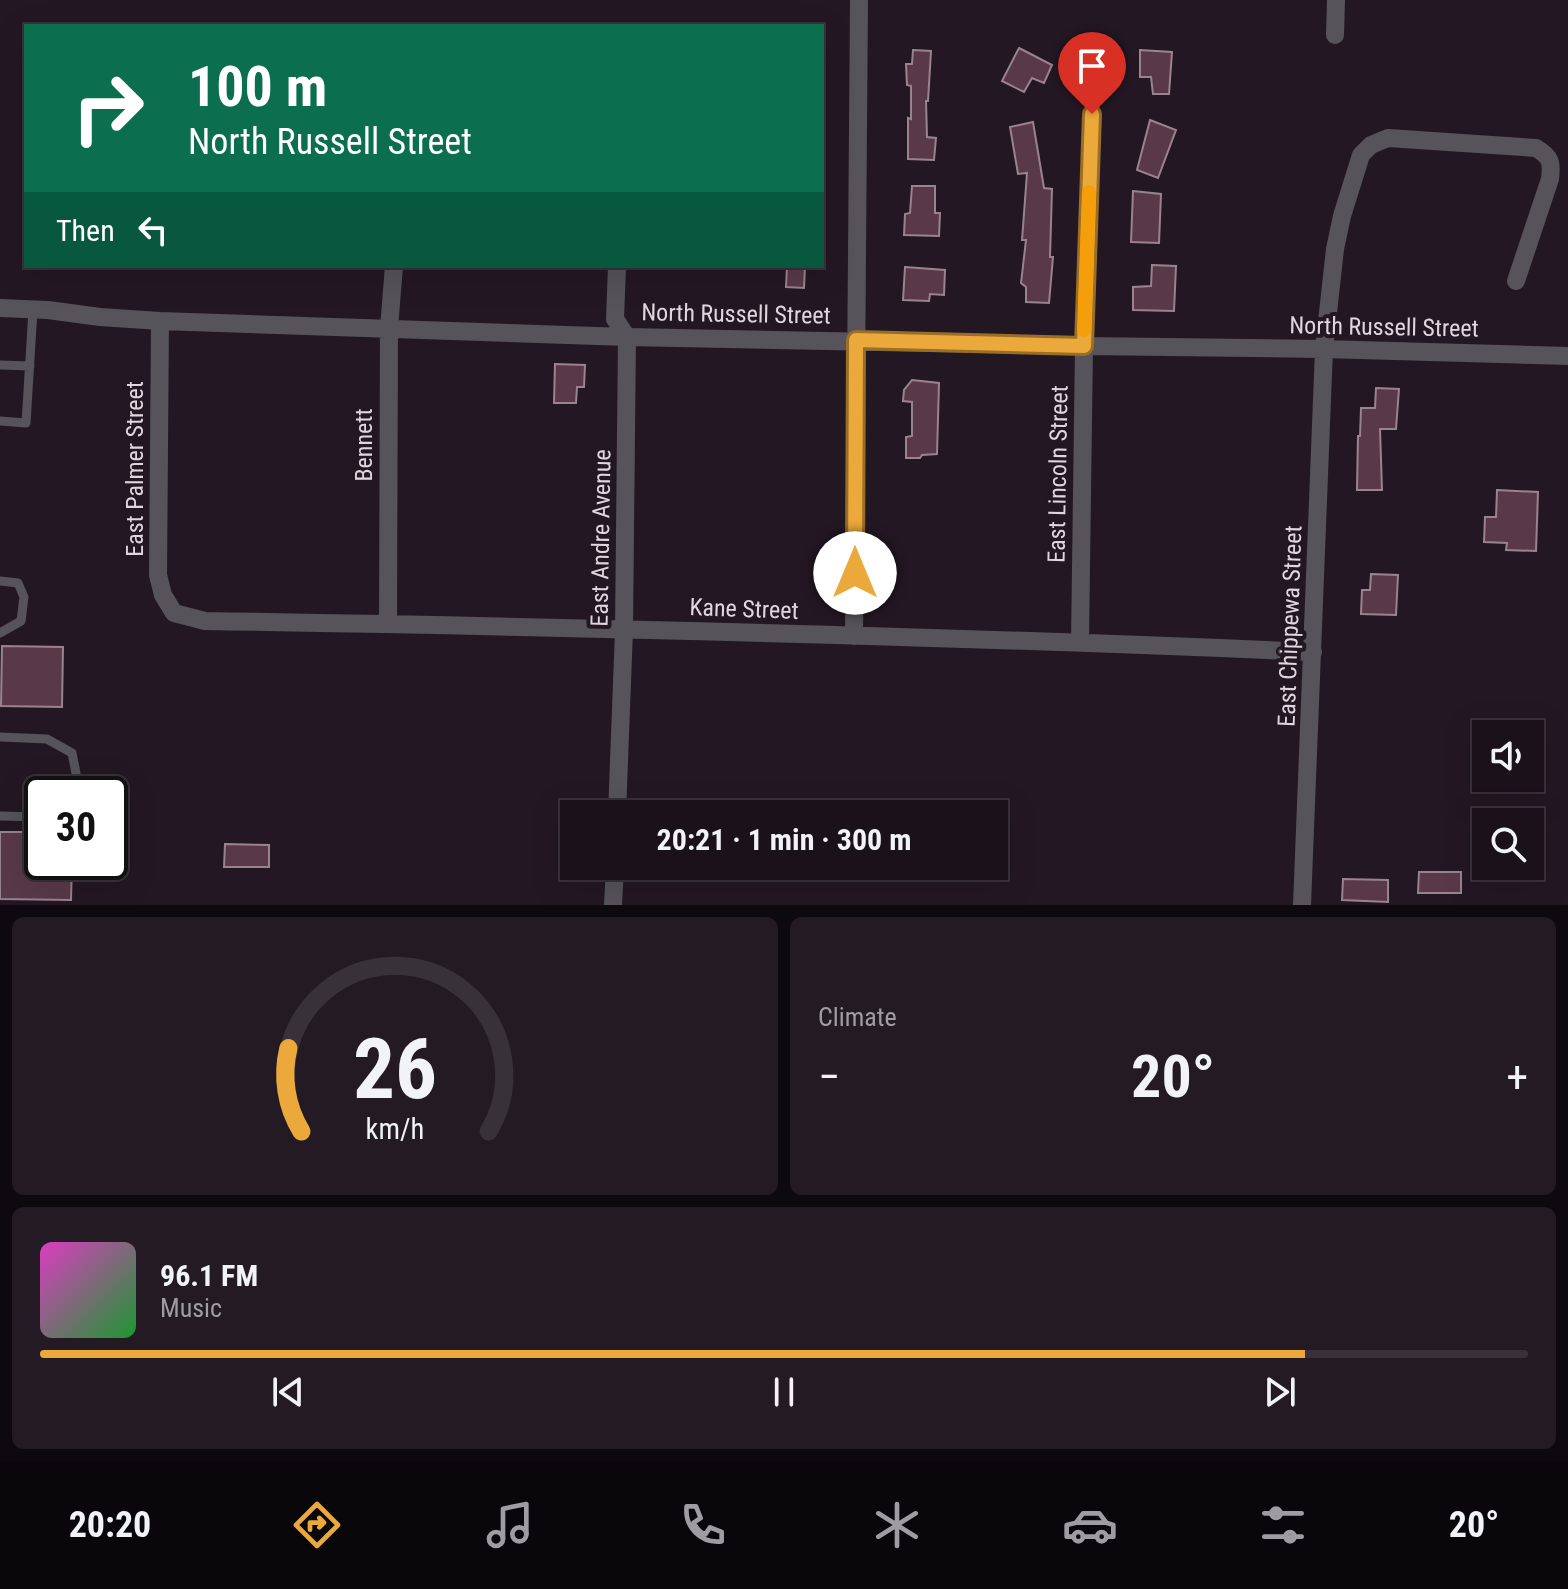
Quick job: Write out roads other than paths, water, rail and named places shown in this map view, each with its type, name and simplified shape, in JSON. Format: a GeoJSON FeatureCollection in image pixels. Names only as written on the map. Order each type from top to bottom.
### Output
{"type":"FeatureCollection","features":[{"type":"Feature","properties":{"kind":"street"},"geometry":{"type":"LineString","coordinates":[[854,636],[859,0]]}},
{"type":"Feature","properties":{"kind":"street"},"geometry":{"type":"LineString","coordinates":[[1335,35],[1336,0]]}},
{"type":"Feature","properties":{"kind":"street","name":"East Lincoln Street"},"geometry":{"type":"LineString","coordinates":[[1080,642],[1084,346],[1092,114]]}},
{"type":"Feature","properties":{"kind":"street","name":"East Chippewa Street"},"geometry":{"type":"LineString","coordinates":[[1302,905],[1324,349],[1335,249],[1361,155],[1371,145],[1388,138],[1536,148],[1547,155],[1552,165],[1550,179],[1516,281]]}},
{"type":"Feature","properties":{"kind":"street","name":"Bennett"},"geometry":{"type":"LineString","coordinates":[[388,624],[389,328],[394,268]]}},
{"type":"Feature","properties":{"kind":"street","name":"East Andre Avenue"},"geometry":{"type":"LineString","coordinates":[[617,268],[615,319],[627,337],[624,630],[618,800]]}},
{"type":"Feature","properties":{"kind":"street","name":"North Russell Street"},"geometry":{"type":"LineString","coordinates":[[0,308],[160,321],[627,337],[1568,356]]}},
{"type":"Feature","properties":{"kind":"street","name":"East Palmer Street"},"geometry":{"type":"LineString","coordinates":[[160,321],[158,575],[163,595],[174,613]]}},
{"type":"Feature","properties":{"kind":"street","name":"Kane Street"},"geometry":{"type":"LineString","coordinates":[[174,613],[205,621],[1080,642],[1313,652]]}},
{"type":"Feature","properties":{"kind":"street"},"geometry":{"type":"LineString","coordinates":[[613,905],[614,880]]}},
{"type":"Feature","properties":{"kind":"lane"},"geometry":{"type":"LineString","coordinates":[[0,421],[26,423],[33,310]]}},
{"type":"Feature","properties":{"kind":"lane"},"geometry":{"type":"LineString","coordinates":[[0,365],[30,366]]}},
{"type":"Feature","properties":{"kind":"lane"},"geometry":{"type":"LineString","coordinates":[[0,581],[18,583],[24,597],[21,621],[0,633]]}},
{"type":"Feature","properties":{"kind":"lane"},"geometry":{"type":"LineString","coordinates":[[0,737],[47,739],[72,753],[76,776]]}},
{"type":"Feature","properties":{"kind":"lane"},"geometry":{"type":"LineString","coordinates":[[0,816],[24,817]]}}]}
